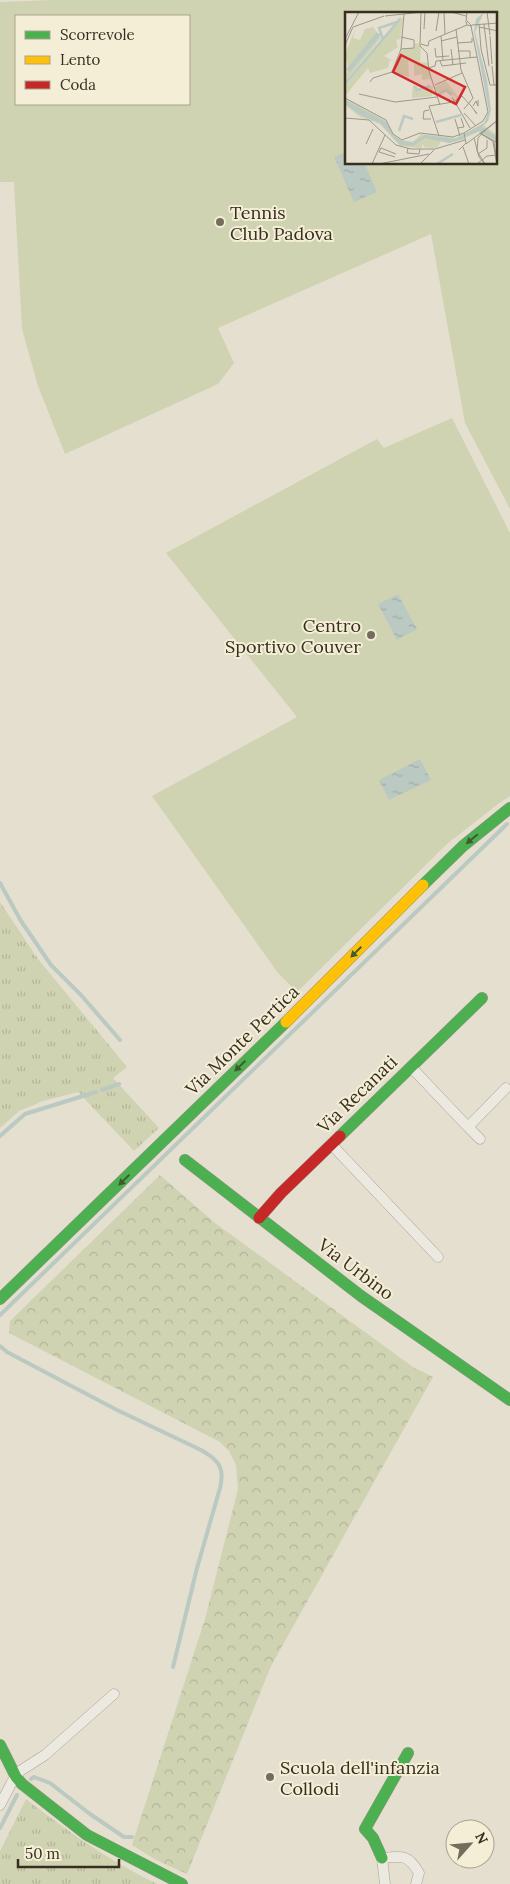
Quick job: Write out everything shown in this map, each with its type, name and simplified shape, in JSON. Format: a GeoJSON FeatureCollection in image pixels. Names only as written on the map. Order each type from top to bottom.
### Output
{"type":"FeatureCollection","features":[{"type":"Feature","properties":{"kind":"street","name":"Via Monte Pertica"},"geometry":{"type":"LineString","coordinates":[[0,1299],[266,1041],[463,846],[510,808]]}},
{"type":"Feature","properties":{"kind":"street","name":"Via Recanati"},"geometry":{"type":"LineString","coordinates":[[259,1218],[281,1193],[482,998]]}},
{"type":"Feature","properties":{"kind":"street"},"geometry":{"type":"LineString","coordinates":[[411,1067],[480,1139]]}},
{"type":"Feature","properties":{"kind":"street"},"geometry":{"type":"LineString","coordinates":[[468,1127],[506,1088]]}},
{"type":"Feature","properties":{"kind":"street"},"geometry":{"type":"LineString","coordinates":[[331,1144],[438,1257]]}},
{"type":"Feature","properties":{"kind":"street","name":"Via Urbino"},"geometry":{"type":"LineString","coordinates":[[185,1160],[361,1296],[510,1400]]}},
{"type":"Feature","properties":{"kind":"street"},"geometry":{"type":"LineString","coordinates":[[0,1805],[22,1770],[46,1755],[114,1694]]}},
{"type":"Feature","properties":{"kind":"street"},"geometry":{"type":"LineString","coordinates":[[0,1745],[16,1777],[26,1788],[87,1834],[182,1884]]}},
{"type":"Feature","properties":{"kind":"street"},"geometry":{"type":"LineString","coordinates":[[385,1884],[382,1858],[373,1838],[365,1829],[408,1753]]}},
{"type":"Feature","properties":{"kind":"street"},"geometry":{"type":"LineString","coordinates":[[382,1858],[402,1856],[409,1859],[419,1873],[416,1884]]}},
{"type":"Feature","properties":{"kind":"green space","name":"Tennis Club Padova"},"geometry":{"type":"Polygon","coordinates":[[[52,0],[510,0],[510,509],[465,423],[431,234],[218,328],[234,363],[218,384],[65,454],[38,386],[22,329],[14,182],[0,182],[0,2],[52,0]]]}},
{"type":"Feature","properties":{"kind":"green space","name":"Centro Sportivo Couver"},"geometry":{"type":"Polygon","coordinates":[[[452,418],[510,533],[510,796],[447,844],[297,992],[278,973],[152,796],[297,717],[166,553],[377,439],[384,448],[452,418]]]}},
{"type":"Feature","properties":{"kind":"green space"},"geometry":{"type":"Polygon","coordinates":[[[0,902],[38,959],[127,1067],[113,1078],[159,1128],[134,1151],[78,1092],[43,1101],[19,1111],[0,1128],[0,902]]]}},
{"type":"Feature","properties":{"kind":"green space"},"geometry":{"type":"Polygon","coordinates":[[[160,1175],[215,1223],[413,1367],[433,1377],[271,1666],[187,1874],[156,1860],[132,1845],[205,1619],[238,1489],[236,1465],[229,1451],[220,1442],[9,1333],[10,1321],[160,1175]]]}},
{"type":"Feature","properties":{"kind":"green space"},"geometry":{"type":"Polygon","coordinates":[[[26,1799],[89,1845],[122,1866],[157,1884],[0,1884],[0,1851],[26,1799]]]}},
{"type":"Feature","properties":{"kind":"water"},"geometry":{"type":"Polygon","coordinates":[[[345,152],[345,165],[365,165],[377,192],[354,202],[334,157],[345,152]]]}},
{"type":"Feature","properties":{"kind":"water"},"geometry":{"type":"Polygon","coordinates":[[[398,594],[417,629],[397,640],[378,604],[398,594]]]}},
{"type":"Feature","properties":{"kind":"water"},"geometry":{"type":"Polygon","coordinates":[[[420,759],[431,780],[389,800],[379,780],[420,759]]]}},
{"type":"Feature","properties":{"kind":"waterway"},"geometry":{"type":"LineString","coordinates":[[0,1315],[507,824]]}},
{"type":"Feature","properties":{"kind":"waterway"},"geometry":{"type":"LineString","coordinates":[[0,883],[21,921],[51,965],[81,995],[120,1040]]}},
{"type":"Feature","properties":{"kind":"waterway"},"geometry":{"type":"LineString","coordinates":[[102,1090],[119,1084]]}},
{"type":"Feature","properties":{"kind":"waterway"},"geometry":{"type":"LineString","coordinates":[[0,1136],[25,1114],[96,1092]]}},
{"type":"Feature","properties":{"kind":"waterway"},"geometry":{"type":"LineString","coordinates":[[0,1346],[7,1352],[117,1410],[201,1450],[212,1457],[219,1465],[222,1475],[220,1488],[197,1568],[173,1667]]}},
{"type":"Feature","properties":{"kind":"waterway"},"geometry":{"type":"LineString","coordinates":[[31,1779],[34,1777],[50,1783],[124,1837],[132,1837]]}},
{"type":"Feature","properties":{"kind":"waterway"},"geometry":{"type":"LineString","coordinates":[[0,1828],[17,1795]]}},
{"type":"Feature","properties":{"kind":"traffic: fast"},"geometry":{"type":"LineString","coordinates":[[423,885],[463,846],[510,808]]}},
{"type":"Feature","properties":{"kind":"traffic: fast"},"geometry":{"type":"LineString","coordinates":[[340,1136],[482,998]]}},
{"type":"Feature","properties":{"kind":"traffic: fast"},"geometry":{"type":"LineString","coordinates":[[0,1299],[286,1022]]}},
{"type":"Feature","properties":{"kind":"traffic: fast"},"geometry":{"type":"LineString","coordinates":[[185,1160],[361,1296],[510,1400]]}},
{"type":"Feature","properties":{"kind":"traffic: fast"},"geometry":{"type":"LineString","coordinates":[[0,1745],[16,1777],[22,1784],[87,1835],[182,1884]]}},
{"type":"Feature","properties":{"kind":"traffic: fast"},"geometry":{"type":"LineString","coordinates":[[382,1858],[373,1838],[365,1829],[408,1753]]}},
{"type":"Feature","properties":{"kind":"traffic: slow"},"geometry":{"type":"LineString","coordinates":[[286,1022],[423,885]]}},
{"type":"Feature","properties":{"kind":"traffic: jam"},"geometry":{"type":"LineString","coordinates":[[259,1218],[281,1193],[340,1136]]}},
{"type":"Feature","properties":{"kind":"place","name":"Tennis Club Padova"},"geometry":{"type":"Point","coordinates":[220,222]}},
{"type":"Feature","properties":{"kind":"place","name":"Centro Sportivo Couver"},"geometry":{"type":"Point","coordinates":[371,635]}},
{"type":"Feature","properties":{"kind":"place","name":"Scuola dell'infanzia Collodi"},"geometry":{"type":"Point","coordinates":[270,1777]}}]}
